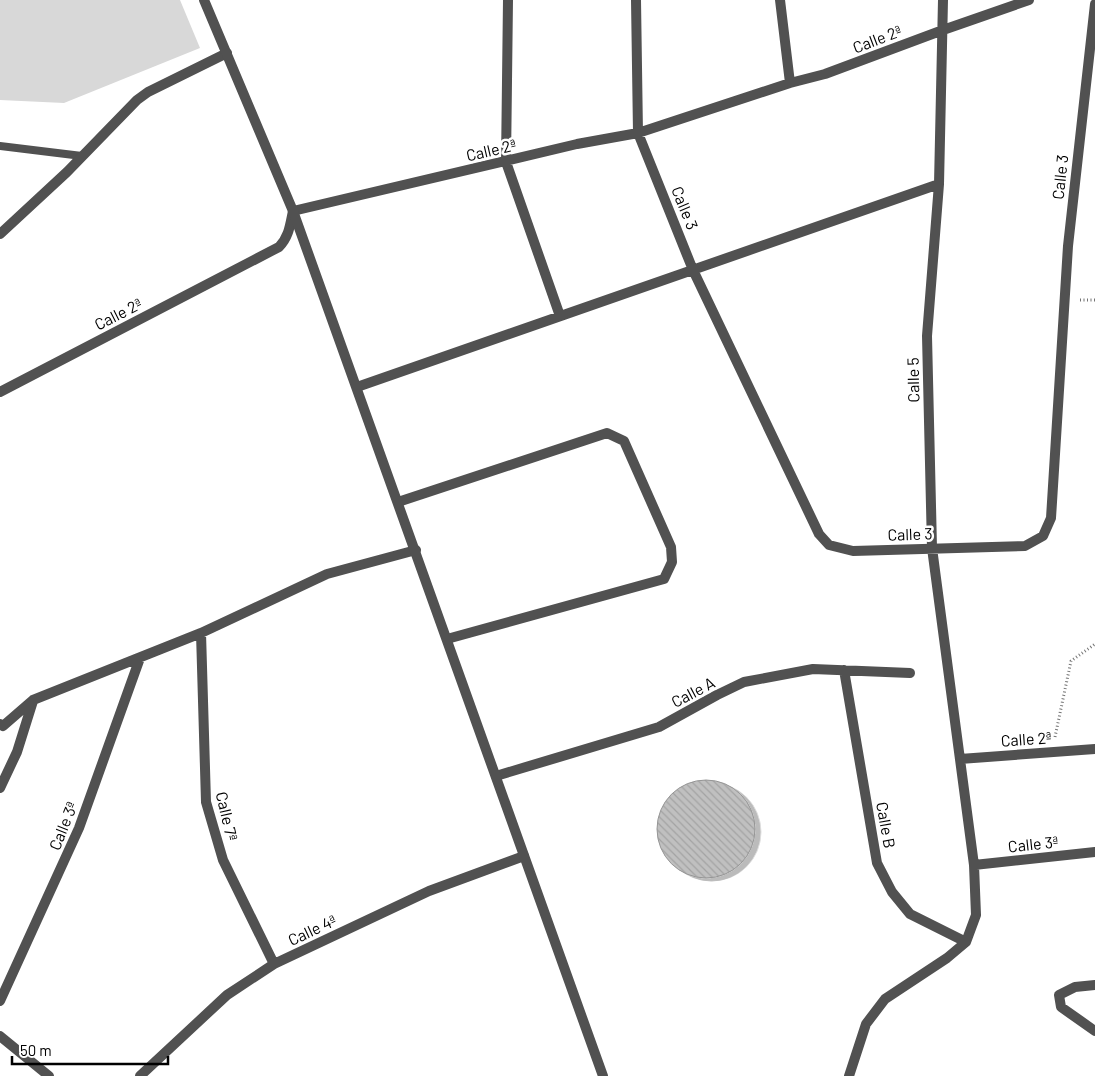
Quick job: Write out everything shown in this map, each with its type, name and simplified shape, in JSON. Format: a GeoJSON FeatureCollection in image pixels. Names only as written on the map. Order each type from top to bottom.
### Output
{"type":"FeatureCollection","features":[{"type":"Feature","properties":{"kind":"street"},"geometry":{"type":"LineString","coordinates":[[204,0],[293,211],[603,1076]]}},
{"type":"Feature","properties":{"kind":"street"},"geometry":{"type":"LineString","coordinates":[[508,0],[506,162],[560,316]]}},
{"type":"Feature","properties":{"kind":"street","name":"Calle 3"},"geometry":{"type":"LineString","coordinates":[[636,0],[638,133],[693,270],[819,534],[829,545],[854,551],[1025,546],[1043,536],[1051,518],[1068,246],[1095,4]]}},
{"type":"Feature","properties":{"kind":"street"},"geometry":{"type":"LineString","coordinates":[[780,0],[790,83]]}},
{"type":"Feature","properties":{"kind":"street","name":"Calle 5"},"geometry":{"type":"LineString","coordinates":[[943,0],[939,184],[928,336],[932,548],[974,865],[976,915],[966,942]]}},
{"type":"Feature","properties":{"kind":"street","name":"Calle 2ª"},"geometry":{"type":"LineString","coordinates":[[0,392],[279,247],[289,233],[293,211],[577,144],[638,133],[790,83],[825,74],[1029,0]]}},
{"type":"Feature","properties":{"kind":"street"},"geometry":{"type":"LineString","coordinates":[[0,234],[24,213],[137,100],[148,92],[226,53]]}},
{"type":"Feature","properties":{"kind":"street"},"geometry":{"type":"LineString","coordinates":[[357,387],[939,184]]}},
{"type":"Feature","properties":{"kind":"street"},"geometry":{"type":"LineString","coordinates":[[398,502],[607,433],[624,441],[671,546],[672,562],[664,579],[447,639]]}},
{"type":"Feature","properties":{"kind":"street"},"geometry":{"type":"LineString","coordinates":[[1,726],[33,700],[201,634],[327,574],[416,550]]}},
{"type":"Feature","properties":{"kind":"street","name":"Calle 7ª"},"geometry":{"type":"LineString","coordinates":[[201,634],[206,802],[223,860],[274,964]]}},
{"type":"Feature","properties":{"kind":"street","name":"Calle 3ª"},"geometry":{"type":"LineString","coordinates":[[0,1001],[80,828],[140,658]]}},
{"type":"Feature","properties":{"kind":"street","name":"Calle A"},"geometry":{"type":"LineString","coordinates":[[496,776],[660,727],[744,682],[813,669],[910,673]]}},
{"type":"Feature","properties":{"kind":"street","name":"Calle B"},"geometry":{"type":"LineString","coordinates":[[844,670],[877,863],[892,892],[910,914],[966,942]]}},
{"type":"Feature","properties":{"kind":"street"},"geometry":{"type":"LineString","coordinates":[[0,788],[17,752],[33,700]]}},
{"type":"Feature","properties":{"kind":"street","name":"Calle 2ª"},"geometry":{"type":"LineString","coordinates":[[960,759],[1095,749]]}},
{"type":"Feature","properties":{"kind":"street","name":"Calle 3ª"},"geometry":{"type":"LineString","coordinates":[[974,865],[1095,852]]}},
{"type":"Feature","properties":{"kind":"street","name":"Calle 4ª"},"geometry":{"type":"LineString","coordinates":[[140,1076],[227,995],[274,964],[429,891],[524,856]]}},
{"type":"Feature","properties":{"kind":"street"},"geometry":{"type":"LineString","coordinates":[[849,1076],[866,1024],[885,999],[947,958],[966,942]]}},
{"type":"Feature","properties":{"kind":"street"},"geometry":{"type":"LineString","coordinates":[[1095,985],[1075,987],[1059,995],[1061,1007],[1095,1031]]}},
{"type":"Feature","properties":{"kind":"street"},"geometry":{"type":"LineString","coordinates":[[0,1036],[49,1076]]}},
{"type":"Feature","properties":{"kind":"lane"},"geometry":{"type":"LineString","coordinates":[[0,146],[82,156]]}},
{"type":"Feature","properties":{"kind":"path"},"geometry":{"type":"LineString","coordinates":[[1052,752],[1071,661],[1095,644]]}},
{"type":"Feature","properties":{"kind":"shaded area"},"geometry":{"type":"Polygon","coordinates":[[[0,0],[180,0],[200,48],[64,103],[0,100],[0,0]]]}},
{"type":"Feature","properties":{"kind":"building"},"geometry":{"type":"Polygon","coordinates":[[[706,780],[725,784],[741,794],[751,810],[755,829],[751,848],[741,864],[725,874],[706,878],[687,874],[671,864],[661,848],[657,829],[661,810],[671,794],[687,784],[706,780]]]}}]}
